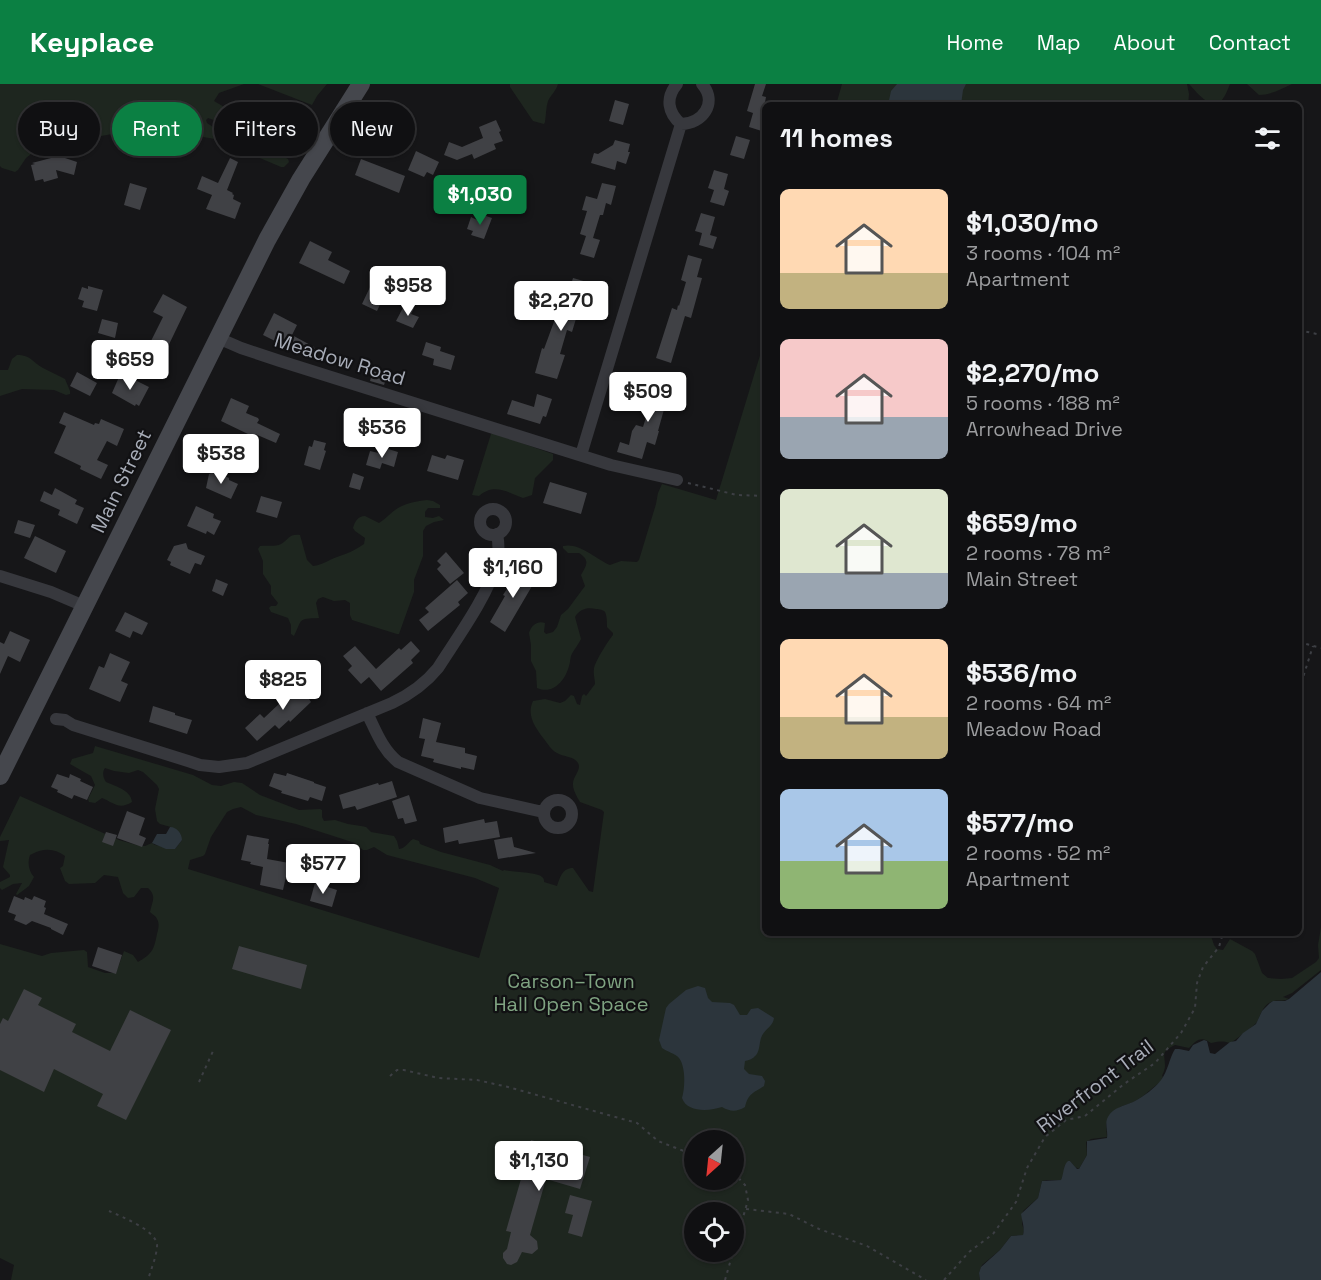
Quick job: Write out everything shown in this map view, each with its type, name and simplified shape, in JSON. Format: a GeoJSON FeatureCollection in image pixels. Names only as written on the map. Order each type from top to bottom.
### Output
{"type":"FeatureCollection","features":[{"type":"Feature","properties":{"kind":"main road","name":"Main Street"},"geometry":{"type":"LineString","coordinates":[[0,776],[280,215],[361,84]]}},
{"type":"Feature","properties":{"kind":"street"},"geometry":{"type":"LineString","coordinates":[[677,84],[671,93],[669,106],[673,116],[681,124],[697,120],[705,112],[709,101],[702,84]]}},
{"type":"Feature","properties":{"kind":"street"},"geometry":{"type":"LineString","coordinates":[[580,455],[681,124]]}},
{"type":"Feature","properties":{"kind":"street","name":"Meadow Road"},"geometry":{"type":"LineString","coordinates":[[218,338],[271,358],[580,455],[632,471],[677,480]]}},
{"type":"Feature","properties":{"kind":"street"},"geometry":{"type":"LineString","coordinates":[[33,710],[65,720],[73,725],[201,765],[219,767],[247,763],[393,703],[421,686],[438,668],[488,586],[499,551],[497,534]]}},
{"type":"Feature","properties":{"kind":"street"},"geometry":{"type":"LineString","coordinates":[[0,576],[51,592],[84,606]]}},
{"type":"Feature","properties":{"kind":"street"},"geometry":{"type":"LineString","coordinates":[[368,713],[386,751],[398,762],[480,798],[543,812]]}},
{"type":"Feature","properties":{"kind":"path"},"geometry":{"type":"LineString","coordinates":[[1302,331],[1321,335]]}},
{"type":"Feature","properties":{"kind":"path"},"geometry":{"type":"LineString","coordinates":[[677,480],[737,495],[762,496]]}},
{"type":"Feature","properties":{"kind":"path"},"geometry":{"type":"LineString","coordinates":[[1302,643],[1321,648]]}},
{"type":"Feature","properties":{"kind":"path"},"geometry":{"type":"LineString","coordinates":[[1302,681],[1313,646]]}},
{"type":"Feature","properties":{"kind":"path","name":"Riverfront Trail"},"geometry":{"type":"LineString","coordinates":[[944,1280],[969,1252],[993,1234],[1016,1202],[1027,1168],[1045,1137],[1066,1120],[1085,1116],[1124,1084],[1155,1063],[1181,1033],[1195,1008],[1197,982],[1203,967],[1219,947],[1222,936]]}},
{"type":"Feature","properties":{"kind":"path"},"geometry":{"type":"LineString","coordinates":[[199,1082],[214,1049]]}},
{"type":"Feature","properties":{"kind":"path"},"geometry":{"type":"LineString","coordinates":[[390,1076],[397,1070],[404,1070],[438,1078],[477,1080],[508,1087],[637,1123],[658,1141],[684,1151]]}},
{"type":"Feature","properties":{"kind":"path"},"geometry":{"type":"LineString","coordinates":[[725,1280],[748,1200],[744,1185]]}},
{"type":"Feature","properties":{"kind":"path"},"geometry":{"type":"LineString","coordinates":[[746,1209],[789,1214],[819,1229],[867,1246],[926,1280]]}},
{"type":"Feature","properties":{"kind":"path"},"geometry":{"type":"LineString","coordinates":[[109,1211],[142,1228],[156,1239],[158,1246],[148,1280]]}},
{"type":"Feature","properties":{"kind":"green space"},"geometry":{"type":"Polygon","coordinates":[[[0,84],[244,84],[219,93],[214,101],[214,120],[208,118],[206,120],[214,128],[214,139],[202,137],[202,102],[112,102],[112,134],[100,136],[100,102],[18,102],[18,156],[28,156],[15,172],[0,166],[0,84]]]}},
{"type":"Feature","properties":{"kind":"green space"},"geometry":{"type":"Polygon","coordinates":[[[258,84],[327,84],[314,102],[304,102],[258,84]]]}},
{"type":"Feature","properties":{"kind":"green space"},"geometry":{"type":"Polygon","coordinates":[[[510,84],[558,84],[548,101],[544,124],[533,121],[510,84]]]}},
{"type":"Feature","properties":{"kind":"green space"},"geometry":{"type":"Polygon","coordinates":[[[842,84],[1187,84],[1189,94],[1188,102],[837,102],[842,84]]]}},
{"type":"Feature","properties":{"kind":"green space"},"geometry":{"type":"Polygon","coordinates":[[[1189,84],[1230,84],[1221,101],[1210,102],[1203,99],[1189,84]]]}},
{"type":"Feature","properties":{"kind":"green space"},"geometry":{"type":"Polygon","coordinates":[[[1247,84],[1292,84],[1272,93],[1259,95],[1247,84]]]}},
{"type":"Feature","properties":{"kind":"green space"},"geometry":{"type":"Polygon","coordinates":[[[255,156],[280,156],[288,159],[289,162],[281,167],[255,156]]]}},
{"type":"Feature","properties":{"kind":"green space","name":"Carson–Town Hall Open Space"},"geometry":{"type":"Polygon","coordinates":[[[762,349],[762,936],[1211,936],[1217,949],[1223,950],[1230,939],[1252,951],[1262,973],[1268,978],[1281,979],[1292,978],[1316,962],[1319,958],[1318,945],[1321,927],[1321,970],[1292,993],[1283,997],[1289,999],[1268,1004],[1257,1022],[1230,1043],[1211,1043],[1202,1039],[1189,1048],[1175,1045],[1167,1050],[1164,1054],[1165,1066],[1160,1082],[1134,1102],[1120,1107],[1106,1124],[1107,1137],[1086,1142],[1087,1155],[1079,1169],[1070,1161],[1065,1165],[1061,1180],[1042,1181],[1038,1198],[1023,1211],[1023,1235],[1011,1236],[1000,1250],[982,1265],[979,1273],[980,1280],[11,1280],[14,1265],[0,1258],[0,944],[42,956],[84,950],[87,952],[88,967],[105,973],[116,973],[124,951],[133,955],[138,962],[152,951],[159,925],[157,918],[150,912],[153,896],[148,888],[141,888],[134,897],[128,898],[123,893],[118,877],[104,875],[95,883],[69,884],[65,881],[60,868],[63,866],[65,856],[53,850],[39,851],[30,855],[29,867],[34,877],[29,886],[17,895],[22,883],[13,884],[2,890],[0,882],[10,877],[3,867],[9,840],[0,841],[0,837],[20,796],[119,840],[140,846],[152,843],[175,849],[182,840],[171,827],[157,821],[155,809],[159,789],[143,772],[138,770],[129,773],[105,768],[103,775],[106,782],[126,791],[132,802],[120,806],[102,798],[95,803],[89,802],[88,799],[95,785],[91,776],[70,764],[72,759],[93,753],[95,746],[193,775],[212,785],[242,783],[260,795],[299,810],[320,809],[324,821],[335,820],[366,827],[371,832],[394,836],[399,849],[413,839],[441,852],[490,865],[503,871],[540,875],[544,882],[557,886],[564,872],[573,868],[589,891],[593,892],[604,812],[580,802],[573,785],[579,768],[578,763],[551,749],[535,726],[531,717],[531,706],[533,701],[545,699],[560,703],[571,695],[580,705],[582,696],[584,694],[586,696],[595,684],[595,666],[613,633],[607,627],[604,611],[590,608],[579,612],[575,617],[581,639],[571,656],[567,672],[558,685],[543,690],[537,688],[536,671],[531,661],[529,633],[539,622],[545,623],[544,632],[546,634],[553,632],[561,615],[585,586],[581,575],[586,565],[585,558],[579,553],[568,553],[563,546],[575,546],[610,565],[621,561],[637,562],[662,484],[716,500],[762,349]],[[241,807],[233,809],[227,812],[211,837],[205,854],[190,860],[188,869],[479,958],[499,888],[475,878],[387,855],[374,847],[363,850],[355,843],[296,824],[256,815],[241,807]]]}},
{"type":"Feature","properties":{"kind":"green space"},"geometry":{"type":"Polygon","coordinates":[[[17,355],[28,358],[65,379],[70,394],[66,395],[54,390],[22,389],[0,396],[0,370],[8,370],[12,359],[17,355]]]}},
{"type":"Feature","properties":{"kind":"green space"},"geometry":{"type":"Polygon","coordinates":[[[493,433],[553,454],[553,460],[535,478],[532,495],[523,498],[495,489],[479,496],[472,495],[493,433]]]}},
{"type":"Feature","properties":{"kind":"green space"},"geometry":{"type":"Polygon","coordinates":[[[427,500],[440,505],[440,508],[428,508],[425,517],[439,516],[444,520],[426,526],[423,531],[423,556],[414,580],[414,592],[399,634],[352,620],[350,603],[345,600],[334,601],[323,597],[318,599],[316,603],[319,618],[302,621],[294,636],[291,634],[288,618],[271,612],[269,608],[278,603],[271,594],[271,586],[263,574],[263,561],[258,549],[260,546],[279,545],[291,536],[300,535],[307,560],[313,566],[320,565],[364,544],[365,538],[353,528],[359,518],[365,516],[379,523],[401,506],[427,500]]]}},
{"type":"Feature","properties":{"kind":"shaded area"},"geometry":{"type":"Polygon","coordinates":[[[897,84],[966,84],[961,102],[889,102],[891,91],[897,84]]]}},
{"type":"Feature","properties":{"kind":"shaded area"},"geometry":{"type":"Polygon","coordinates":[[[170,827],[177,830],[182,838],[175,849],[166,849],[152,843],[157,834],[166,834],[170,827]]]}},
{"type":"Feature","properties":{"kind":"shaded area"},"geometry":{"type":"Polygon","coordinates":[[[1321,972],[1321,1280],[980,1280],[981,1267],[1000,1250],[1011,1236],[1023,1235],[1021,1214],[1038,1198],[1042,1181],[1061,1180],[1068,1161],[1079,1169],[1087,1155],[1087,1141],[1107,1138],[1106,1121],[1109,1115],[1115,1109],[1138,1099],[1156,1086],[1175,1049],[1189,1051],[1193,1045],[1204,1040],[1207,1041],[1210,1053],[1215,1054],[1230,1042],[1236,1041],[1256,1024],[1262,1011],[1270,1003],[1289,999],[1321,972]]]}},
{"type":"Feature","properties":{"kind":"shaded area"},"geometry":{"type":"Polygon","coordinates":[[[698,986],[705,988],[712,1002],[730,1003],[740,1015],[747,1015],[751,1009],[758,1008],[774,1018],[772,1024],[762,1035],[756,1055],[745,1061],[744,1069],[749,1074],[762,1076],[765,1081],[764,1086],[751,1094],[745,1107],[739,1110],[731,1111],[722,1107],[699,1110],[685,1103],[682,1098],[684,1078],[681,1062],[677,1056],[662,1048],[659,1040],[666,1008],[686,990],[698,986]]]}},
{"type":"Feature","properties":{"kind":"building"},"geometry":{"type":"Polygon","coordinates":[[[755,84],[766,84],[762,96],[766,97],[765,102],[762,102],[762,131],[749,127],[753,113],[747,111],[755,84]]]}},
{"type":"Feature","properties":{"kind":"building"},"geometry":{"type":"Polygon","coordinates":[[[615,100],[629,104],[623,125],[609,121],[615,100]]]}},
{"type":"Feature","properties":{"kind":"building"},"geometry":{"type":"Polygon","coordinates":[[[496,120],[503,141],[494,144],[496,149],[474,159],[472,154],[457,160],[444,155],[449,142],[462,147],[483,138],[479,127],[496,120]]]}},
{"type":"Feature","properties":{"kind":"building"},"geometry":{"type":"Polygon","coordinates":[[[736,136],[750,140],[744,159],[730,155],[736,136]]]}},
{"type":"Feature","properties":{"kind":"building"},"geometry":{"type":"Polygon","coordinates":[[[615,140],[630,144],[626,164],[617,161],[615,170],[591,163],[594,153],[598,154],[613,145],[615,140]]]}},
{"type":"Feature","properties":{"kind":"building"},"geometry":{"type":"Polygon","coordinates":[[[416,151],[439,162],[433,175],[427,172],[424,177],[408,170],[416,151]]]}},
{"type":"Feature","properties":{"kind":"building"},"geometry":{"type":"Polygon","coordinates":[[[50,156],[64,156],[77,162],[74,175],[56,170],[58,178],[44,182],[43,179],[35,181],[31,165],[35,164],[32,163],[51,158],[50,156]]]}},
{"type":"Feature","properties":{"kind":"building"},"geometry":{"type":"Polygon","coordinates":[[[230,158],[238,162],[227,190],[233,193],[233,199],[241,203],[235,219],[206,209],[212,195],[197,189],[202,176],[218,183],[230,158]]]}},
{"type":"Feature","properties":{"kind":"building"},"geometry":{"type":"Polygon","coordinates":[[[361,159],[405,176],[399,193],[355,175],[361,159]]]}},
{"type":"Feature","properties":{"kind":"building"},"geometry":{"type":"Polygon","coordinates":[[[714,170],[728,174],[724,189],[729,191],[724,206],[710,202],[714,190],[708,188],[714,170]]]}},
{"type":"Feature","properties":{"kind":"building"},"geometry":{"type":"Polygon","coordinates":[[[130,183],[147,188],[140,210],[124,205],[130,183]]]}},
{"type":"Feature","properties":{"kind":"building"},"geometry":{"type":"Polygon","coordinates":[[[602,183],[616,186],[611,205],[606,203],[603,215],[600,215],[593,238],[600,240],[594,258],[580,254],[586,236],[580,234],[587,211],[582,210],[586,196],[597,199],[602,183]]]}},
{"type":"Feature","properties":{"kind":"building"},"geometry":{"type":"Polygon","coordinates":[[[701,213],[715,217],[710,235],[717,237],[713,249],[699,245],[702,233],[695,231],[701,213]]]}},
{"type":"Feature","properties":{"kind":"building"},"geometry":{"type":"Polygon","coordinates":[[[480,214],[492,218],[484,239],[471,235],[473,231],[467,229],[471,217],[477,220],[480,214]]]}},
{"type":"Feature","properties":{"kind":"building"},"geometry":{"type":"Polygon","coordinates":[[[310,241],[332,252],[328,260],[350,271],[344,284],[299,263],[310,241]]]}},
{"type":"Feature","properties":{"kind":"building"},"geometry":{"type":"Polygon","coordinates":[[[688,255],[702,259],[697,277],[702,278],[691,318],[685,316],[671,363],[656,358],[672,308],[677,310],[679,306],[686,282],[681,280],[688,255]]]}},
{"type":"Feature","properties":{"kind":"building"},"geometry":{"type":"Polygon","coordinates":[[[573,278],[587,282],[572,332],[567,330],[560,354],[565,355],[557,379],[535,373],[542,348],[544,349],[555,319],[560,320],[573,278]]]}},
{"type":"Feature","properties":{"kind":"building"},"geometry":{"type":"Polygon","coordinates":[[[371,285],[386,292],[377,311],[362,304],[371,285]]]}},
{"type":"Feature","properties":{"kind":"building"},"geometry":{"type":"Polygon","coordinates":[[[88,286],[103,290],[97,311],[82,307],[84,301],[78,299],[82,287],[88,289],[88,286]]]}},
{"type":"Feature","properties":{"kind":"building"},"geometry":{"type":"Polygon","coordinates":[[[163,294],[187,307],[161,361],[145,353],[163,317],[153,312],[163,294]]]}},
{"type":"Feature","properties":{"kind":"building"},"geometry":{"type":"Polygon","coordinates":[[[405,304],[414,308],[411,314],[419,317],[413,328],[396,321],[405,304]]]}},
{"type":"Feature","properties":{"kind":"building"},"geometry":{"type":"Polygon","coordinates":[[[274,313],[297,325],[292,335],[314,347],[314,354],[310,356],[300,351],[299,353],[263,335],[274,313]]]}},
{"type":"Feature","properties":{"kind":"building"},"geometry":{"type":"Polygon","coordinates":[[[102,319],[118,323],[115,338],[98,333],[102,319]]]}},
{"type":"Feature","properties":{"kind":"building"},"geometry":{"type":"Polygon","coordinates":[[[426,342],[441,347],[440,351],[455,356],[451,370],[433,365],[434,359],[422,355],[426,342]]]}},
{"type":"Feature","properties":{"kind":"building"},"geometry":{"type":"Polygon","coordinates":[[[373,371],[387,376],[384,385],[370,381],[373,371]]]}},
{"type":"Feature","properties":{"kind":"building"},"geometry":{"type":"Polygon","coordinates":[[[77,372],[97,383],[90,396],[70,386],[77,372]]]}},
{"type":"Feature","properties":{"kind":"building"},"geometry":{"type":"Polygon","coordinates":[[[119,377],[133,383],[135,380],[149,387],[139,406],[112,393],[119,377]]]}},
{"type":"Feature","properties":{"kind":"building"},"geometry":{"type":"Polygon","coordinates":[[[650,382],[670,388],[655,445],[647,442],[642,459],[617,452],[620,442],[629,445],[636,425],[643,427],[652,398],[645,396],[650,382]]]}},
{"type":"Feature","properties":{"kind":"building"},"geometry":{"type":"Polygon","coordinates":[[[537,394],[552,399],[546,417],[543,416],[540,424],[507,414],[512,400],[534,407],[537,394]]]}},
{"type":"Feature","properties":{"kind":"building"},"geometry":{"type":"Polygon","coordinates":[[[231,398],[249,406],[246,413],[258,418],[257,423],[280,434],[276,443],[255,434],[250,435],[221,421],[231,398]]]}},
{"type":"Feature","properties":{"kind":"building"},"geometry":{"type":"Polygon","coordinates":[[[64,412],[94,425],[99,424],[101,419],[124,429],[117,446],[107,441],[97,460],[108,465],[101,479],[54,453],[66,426],[59,423],[64,412]]]}},
{"type":"Feature","properties":{"kind":"building"},"geometry":{"type":"Polygon","coordinates":[[[314,440],[326,443],[320,470],[304,465],[309,446],[312,447],[314,440]]]}},
{"type":"Feature","properties":{"kind":"building"},"geometry":{"type":"Polygon","coordinates":[[[385,448],[398,452],[394,467],[382,463],[380,469],[366,465],[370,451],[383,454],[385,448]]]}},
{"type":"Feature","properties":{"kind":"building"},"geometry":{"type":"Polygon","coordinates":[[[432,455],[445,459],[447,455],[464,460],[458,480],[427,471],[432,455]]]}},
{"type":"Feature","properties":{"kind":"building"},"geometry":{"type":"Polygon","coordinates":[[[215,471],[238,484],[231,499],[206,488],[209,474],[215,471]]]}},
{"type":"Feature","properties":{"kind":"building"},"geometry":{"type":"Polygon","coordinates":[[[353,473],[364,477],[360,490],[349,487],[353,473]]]}},
{"type":"Feature","properties":{"kind":"building"},"geometry":{"type":"Polygon","coordinates":[[[550,482],[587,493],[581,514],[543,503],[550,482]]]}},
{"type":"Feature","properties":{"kind":"building"},"geometry":{"type":"Polygon","coordinates":[[[55,488],[77,500],[75,504],[84,508],[77,524],[58,515],[60,510],[40,501],[44,491],[52,495],[55,488]]]}},
{"type":"Feature","properties":{"kind":"building"},"geometry":{"type":"Polygon","coordinates":[[[261,496],[282,502],[277,518],[256,512],[261,496]]]}},
{"type":"Feature","properties":{"kind":"building"},"geometry":{"type":"Polygon","coordinates":[[[196,506],[214,514],[213,518],[221,521],[214,535],[187,526],[196,506]]]}},
{"type":"Feature","properties":{"kind":"building"},"geometry":{"type":"Polygon","coordinates":[[[18,520],[35,525],[30,538],[14,533],[18,520]]]}},
{"type":"Feature","properties":{"kind":"building"},"geometry":{"type":"Polygon","coordinates":[[[35,536],[66,551],[56,573],[24,558],[35,536]]]}},
{"type":"Feature","properties":{"kind":"building"},"geometry":{"type":"Polygon","coordinates":[[[186,543],[188,549],[205,556],[201,565],[195,563],[190,574],[170,565],[171,562],[167,560],[174,546],[186,543]]]}},
{"type":"Feature","properties":{"kind":"building"},"geometry":{"type":"Polygon","coordinates":[[[446,552],[464,573],[450,584],[437,569],[441,565],[437,561],[446,552]]]}},
{"type":"Feature","properties":{"kind":"building"},"geometry":{"type":"Polygon","coordinates":[[[522,566],[535,573],[532,578],[535,581],[505,632],[490,622],[505,596],[503,595],[522,566]]]}},
{"type":"Feature","properties":{"kind":"building"},"geometry":{"type":"Polygon","coordinates":[[[216,579],[228,584],[223,596],[212,591],[216,579]]]}},
{"type":"Feature","properties":{"kind":"building"},"geometry":{"type":"Polygon","coordinates":[[[457,580],[468,593],[458,602],[460,605],[428,631],[419,620],[429,612],[425,608],[457,580]]]}},
{"type":"Feature","properties":{"kind":"building"},"geometry":{"type":"Polygon","coordinates":[[[125,612],[148,623],[142,635],[133,631],[130,638],[115,631],[125,612]]]}},
{"type":"Feature","properties":{"kind":"building"},"geometry":{"type":"Polygon","coordinates":[[[10,631],[30,640],[20,662],[8,656],[0,674],[0,642],[4,644],[10,631]]]}},
{"type":"Feature","properties":{"kind":"building"},"geometry":{"type":"Polygon","coordinates":[[[411,641],[420,651],[411,660],[413,663],[381,691],[369,677],[361,684],[348,670],[352,666],[343,656],[355,646],[376,669],[399,648],[401,650],[411,641]]]}},
{"type":"Feature","properties":{"kind":"building"},"geometry":{"type":"Polygon","coordinates":[[[110,653],[130,662],[121,681],[128,684],[120,702],[89,689],[99,666],[104,668],[110,653]]]}},
{"type":"Feature","properties":{"kind":"building"},"geometry":{"type":"Polygon","coordinates":[[[308,680],[318,691],[309,699],[311,702],[290,722],[289,720],[279,729],[275,725],[257,741],[245,728],[260,714],[264,718],[297,687],[299,689],[308,680]]]}},
{"type":"Feature","properties":{"kind":"building"},"geometry":{"type":"Polygon","coordinates":[[[153,706],[192,720],[187,734],[149,722],[153,706]]]}},
{"type":"Feature","properties":{"kind":"building"},"geometry":{"type":"Polygon","coordinates":[[[423,718],[441,723],[436,742],[465,748],[465,753],[477,756],[474,770],[433,762],[434,759],[421,756],[425,739],[419,738],[423,718]]]}},
{"type":"Feature","properties":{"kind":"building"},"geometry":{"type":"Polygon","coordinates":[[[274,773],[286,776],[287,773],[326,787],[322,801],[310,797],[308,801],[281,793],[282,791],[269,786],[274,773]]]}},
{"type":"Feature","properties":{"kind":"building"},"geometry":{"type":"Polygon","coordinates":[[[57,774],[69,778],[70,774],[93,787],[87,800],[74,795],[72,799],[51,787],[57,774]]]}},
{"type":"Feature","properties":{"kind":"building"},"geometry":{"type":"Polygon","coordinates":[[[392,781],[397,797],[357,810],[355,806],[343,809],[339,795],[392,781]]]}},
{"type":"Feature","properties":{"kind":"building"},"geometry":{"type":"Polygon","coordinates":[[[409,795],[417,821],[405,824],[403,818],[398,819],[392,801],[409,795]]]}},
{"type":"Feature","properties":{"kind":"building"},"geometry":{"type":"Polygon","coordinates":[[[127,811],[145,818],[139,835],[146,838],[142,847],[117,838],[127,811]]]}},
{"type":"Feature","properties":{"kind":"building"},"geometry":{"type":"Polygon","coordinates":[[[484,819],[485,823],[497,821],[500,837],[459,844],[458,840],[445,843],[443,828],[484,819]]]}},
{"type":"Feature","properties":{"kind":"building"},"geometry":{"type":"Polygon","coordinates":[[[106,832],[117,835],[113,846],[102,842],[106,832]]]}},
{"type":"Feature","properties":{"kind":"building"},"geometry":{"type":"Polygon","coordinates":[[[247,835],[269,839],[267,859],[289,863],[283,890],[260,885],[263,867],[241,860],[247,835]]]}},
{"type":"Feature","properties":{"kind":"building"},"geometry":{"type":"Polygon","coordinates":[[[512,837],[514,847],[536,853],[498,859],[494,840],[512,837]]]}},
{"type":"Feature","properties":{"kind":"building"},"geometry":{"type":"Polygon","coordinates":[[[315,883],[337,890],[332,907],[310,901],[315,883]]]}},
{"type":"Feature","properties":{"kind":"building"},"geometry":{"type":"Polygon","coordinates":[[[14,896],[32,900],[34,896],[46,901],[44,914],[68,924],[63,935],[32,921],[26,925],[14,920],[16,915],[8,912],[14,896]]]}},
{"type":"Feature","properties":{"kind":"building"},"geometry":{"type":"Polygon","coordinates":[[[239,946],[307,965],[301,989],[232,969],[239,946]]]}},
{"type":"Feature","properties":{"kind":"building"},"geometry":{"type":"Polygon","coordinates":[[[98,947],[122,955],[116,974],[92,966],[98,947]]]}},
{"type":"Feature","properties":{"kind":"building"},"geometry":{"type":"Polygon","coordinates":[[[24,989],[42,998],[38,1005],[76,1024],[72,1032],[110,1051],[130,1010],[171,1030],[126,1120],[97,1106],[103,1094],[54,1069],[44,1092],[0,1070],[0,1024],[3,1018],[8,1021],[24,989]]]}},
{"type":"Feature","properties":{"kind":"building"},"geometry":{"type":"Polygon","coordinates":[[[531,1140],[590,1157],[580,1189],[546,1179],[530,1235],[537,1241],[538,1249],[532,1254],[522,1252],[517,1262],[511,1265],[507,1264],[503,1258],[511,1232],[506,1231],[531,1140]]]}},
{"type":"Feature","properties":{"kind":"building"},"geometry":{"type":"Polygon","coordinates":[[[570,1195],[592,1201],[582,1237],[568,1233],[573,1215],[565,1213],[570,1195]]]}}]}
